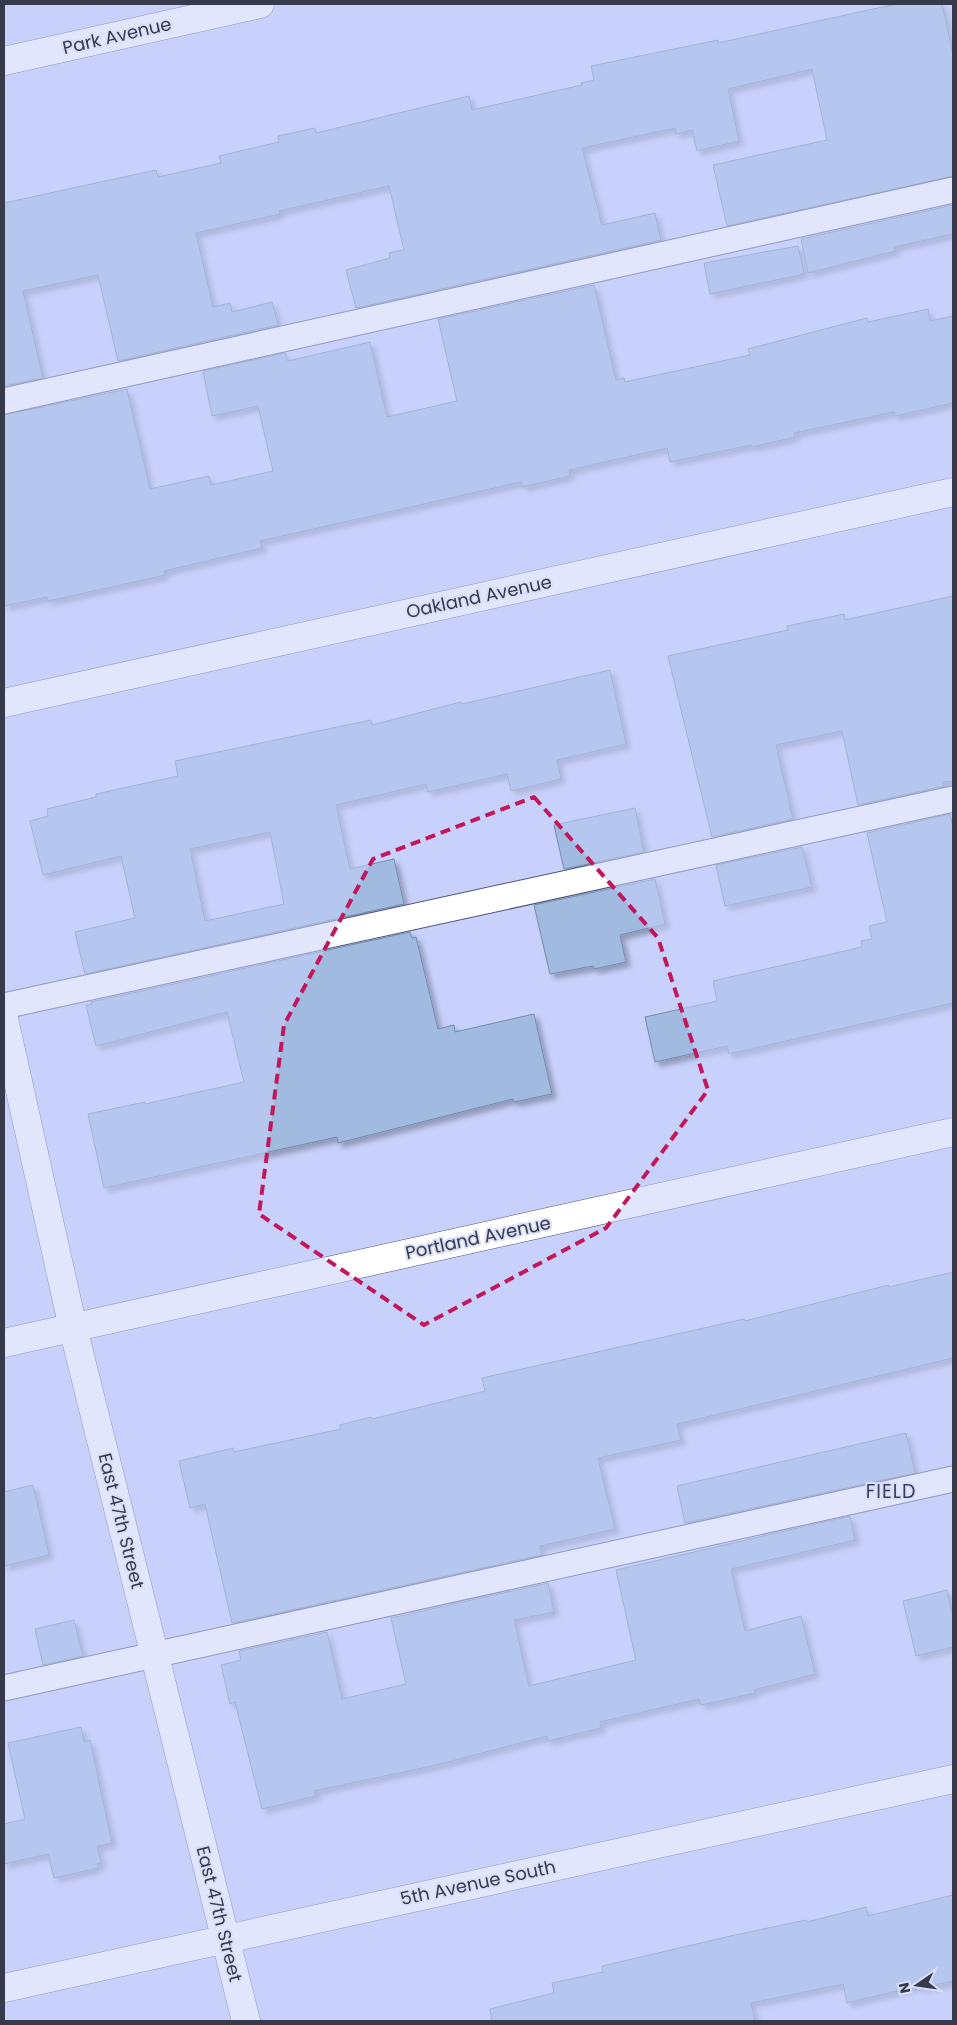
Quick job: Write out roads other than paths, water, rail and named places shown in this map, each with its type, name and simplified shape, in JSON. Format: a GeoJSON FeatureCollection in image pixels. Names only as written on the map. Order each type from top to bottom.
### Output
{"type":"FeatureCollection","features":[{"type":"Feature","properties":{"kind":"street","name":"Park Avenue"},"geometry":{"type":"LineString","coordinates":[[4,61],[260,4]]}},
{"type":"Feature","properties":{"kind":"street","name":"Oakland Avenue"},"geometry":{"type":"LineString","coordinates":[[4,703],[953,492]]}},
{"type":"Feature","properties":{"kind":"street","name":"East 47th Street"},"geometry":{"type":"LineString","coordinates":[[4,1019],[73,1328],[153,1655],[246,2021]]}},
{"type":"Feature","properties":{"kind":"street","name":"Portland Avenue"},"geometry":{"type":"LineString","coordinates":[[4,1343],[953,1132]]}},
{"type":"Feature","properties":{"kind":"street","name":"5th Avenue South"},"geometry":{"type":"LineString","coordinates":[[4,1988],[953,1778]]}},
{"type":"Feature","properties":{"kind":"lane"},"geometry":{"type":"LineString","coordinates":[[4,401],[953,190]]}},
{"type":"Feature","properties":{"kind":"lane"},"geometry":{"type":"LineString","coordinates":[[4,1006],[953,799]]}},
{"type":"Feature","properties":{"kind":"lane"},"geometry":{"type":"LineString","coordinates":[[4,1688],[953,1480]]}},
{"type":"Feature","properties":{"kind":"district","name":"FIELD"},"geometry":{"type":"Point","coordinates":[891,1491]}}]}
